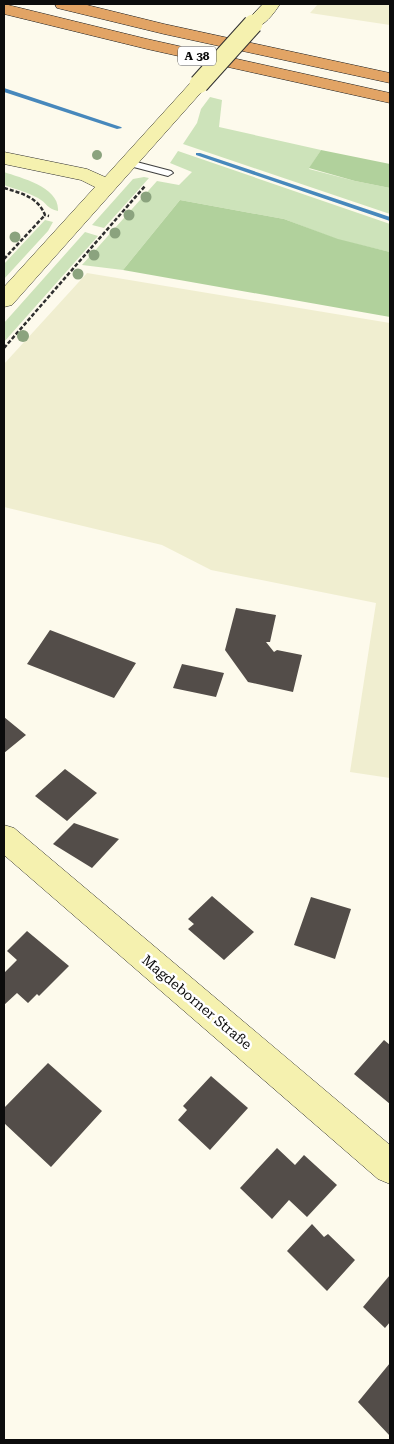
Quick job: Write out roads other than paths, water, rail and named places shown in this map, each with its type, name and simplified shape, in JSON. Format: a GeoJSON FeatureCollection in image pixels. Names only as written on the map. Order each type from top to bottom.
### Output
{"type":"FeatureCollection","features":[{"type":"Feature","properties":{"kind":"highway","name":"A 38"},"geometry":{"type":"LineString","coordinates":[[63,4],[390,78]]}},
{"type":"Feature","properties":{"kind":"highway","name":"A 38"},"geometry":{"type":"LineString","coordinates":[[4,9],[147,44],[390,98]]}},
{"type":"Feature","properties":{"kind":"main road"},"geometry":{"type":"LineString","coordinates":[[4,300],[272,4]]}},
{"type":"Feature","properties":{"kind":"main road"},"geometry":{"type":"LineString","coordinates":[[4,158],[25,163],[47,179],[103,192]]}},
{"type":"Feature","properties":{"kind":"main road","name":"Magdeborner Straße"},"geometry":{"type":"LineString","coordinates":[[4,838],[390,1166]]}},
{"type":"Feature","properties":{"kind":"lane"},"geometry":{"type":"LineString","coordinates":[[129,163],[163,172]]}},
{"type":"Feature","properties":{"kind":"waterway"},"geometry":{"type":"LineString","coordinates":[[4,90],[119,128]]}},
{"type":"Feature","properties":{"kind":"waterway"},"geometry":{"type":"LineString","coordinates":[[198,154],[390,219]]}}]}
